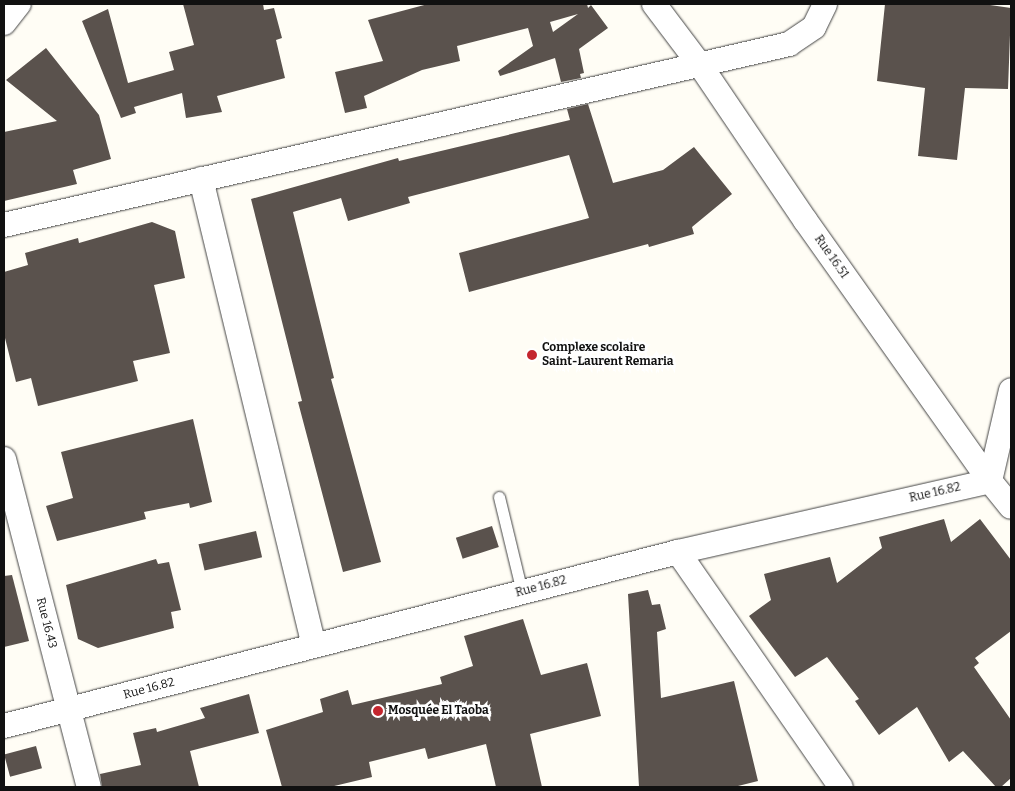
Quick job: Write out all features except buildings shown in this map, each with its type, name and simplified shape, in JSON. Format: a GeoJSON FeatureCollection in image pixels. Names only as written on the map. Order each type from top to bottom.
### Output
{"type":"FeatureCollection","features":[{"type":"Feature","properties":{"kind":"street"},"geometry":{"type":"LineString","coordinates":[[4,23],[19,4]]}},
{"type":"Feature","properties":{"kind":"street","name":"Rue 16.51"},"geometry":{"type":"LineString","coordinates":[[654,4],[700,65],[805,220],[990,481],[1011,507]]}},
{"type":"Feature","properties":{"kind":"street"},"geometry":{"type":"LineString","coordinates":[[4,225],[790,44],[814,27],[825,4]]}},
{"type":"Feature","properties":{"kind":"street"},"geometry":{"type":"LineString","coordinates":[[201,179],[314,646]]}},
{"type":"Feature","properties":{"kind":"street"},"geometry":{"type":"LineString","coordinates":[[990,481],[1011,390]]}},
{"type":"Feature","properties":{"kind":"street","name":"Rue 16.43"},"geometry":{"type":"LineString","coordinates":[[4,461],[89,787]]}},
{"type":"Feature","properties":{"kind":"street","name":"Rue 16.82"},"geometry":{"type":"LineString","coordinates":[[4,726],[678,552],[990,481]]}},
{"type":"Feature","properties":{"kind":"street"},"geometry":{"type":"LineString","coordinates":[[678,552],[841,787]]}},
{"type":"Feature","properties":{"kind":"lane"},"geometry":{"type":"LineString","coordinates":[[499,497],[522,592]]}},
{"type":"Feature","properties":{"kind":"place","name":"Complexe scolaire Saint-Laurent Remaria"},"geometry":{"type":"Point","coordinates":[532,355]}},
{"type":"Feature","properties":{"kind":"place","name":"Mosquée El Taoba"},"geometry":{"type":"Point","coordinates":[378,711]}}]}
